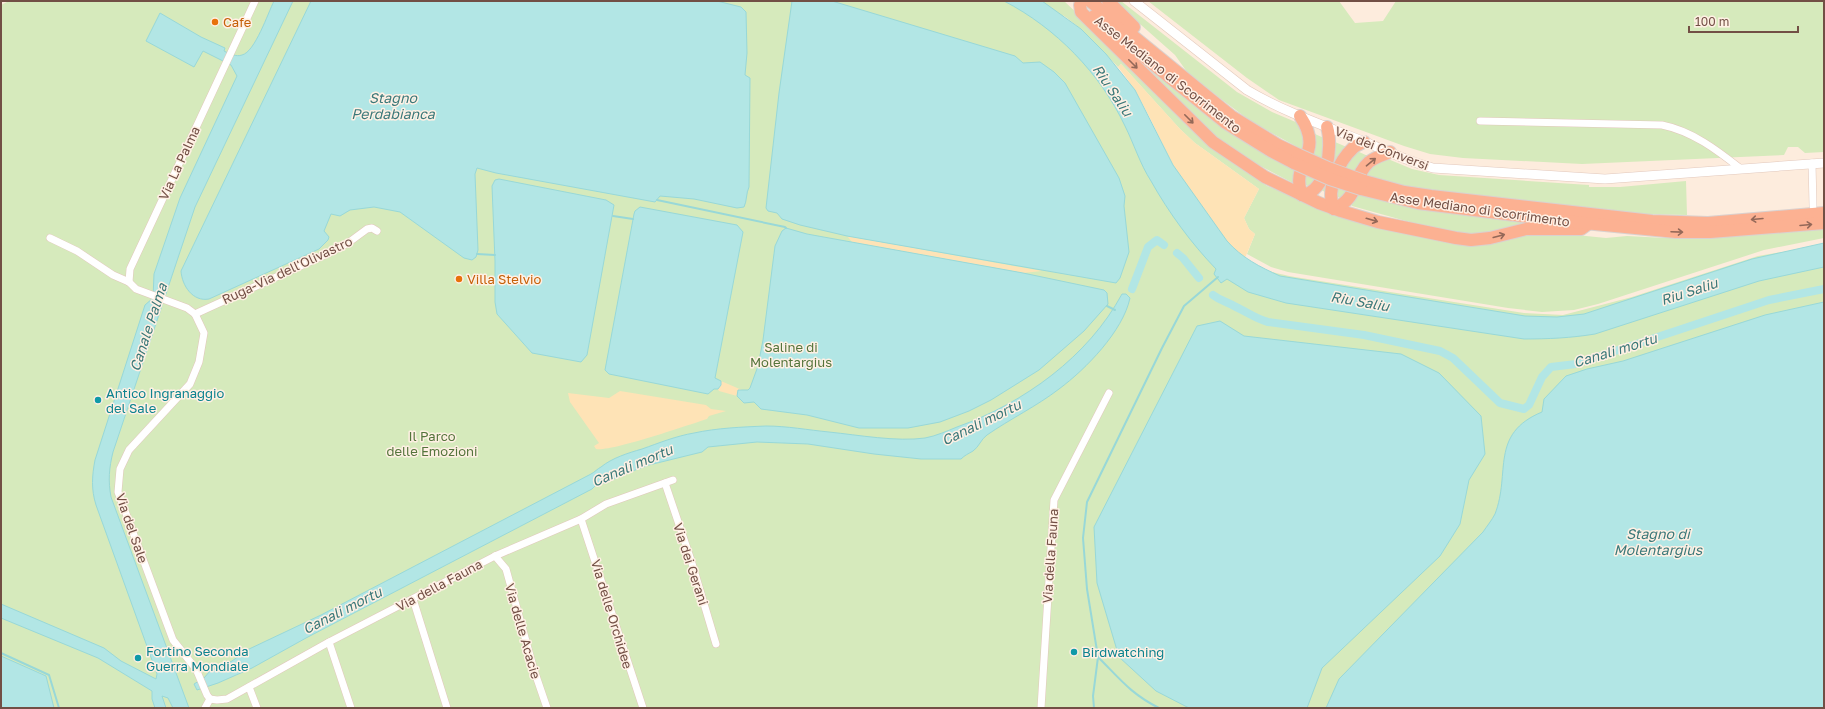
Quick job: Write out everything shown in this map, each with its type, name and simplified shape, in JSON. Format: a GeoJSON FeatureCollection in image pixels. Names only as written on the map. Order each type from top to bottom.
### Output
{"type":"FeatureCollection","features":[{"type":"Feature","properties":{"kind":"highway"},"geometry":{"type":"LineString","coordinates":[[1108,1],[1140,33],[1143,44]]}},
{"type":"Feature","properties":{"kind":"highway"},"geometry":{"type":"LineString","coordinates":[[1082,2],[1081,12],[1213,142],[1265,176],[1334,209],[1378,222],[1471,240],[1490,238],[1526,229],[1581,229],[1588,224]]}},
{"type":"Feature","properties":{"kind":"highway","name":"Asse Mediano di Scorrimento"},"geometry":{"type":"LineString","coordinates":[[1082,2],[1143,44],[1231,116],[1278,145],[1296,159],[1330,179],[1431,196],[1652,221],[1708,223],[1824,214]]}},
{"type":"Feature","properties":{"kind":"highway","name":"Asse Mediano di Scorrimento"},"geometry":{"type":"LineString","coordinates":[[1082,2],[1226,124],[1271,151],[1296,159]]}},
{"type":"Feature","properties":{"kind":"highway"},"geometry":{"type":"LineString","coordinates":[[1300,116],[1307,126],[1311,137],[1311,146],[1300,174],[1298,185],[1302,194]]}},
{"type":"Feature","properties":{"kind":"highway"},"geometry":{"type":"LineString","coordinates":[[1302,194],[1309,194],[1317,187],[1322,178],[1329,158],[1330,144],[1326,127]]}},
{"type":"Feature","properties":{"kind":"highway"},"geometry":{"type":"LineString","coordinates":[[1334,209],[1331,202],[1331,188],[1340,165],[1354,147],[1364,142]]}},
{"type":"Feature","properties":{"kind":"highway"},"geometry":{"type":"LineString","coordinates":[[1334,209],[1349,200],[1362,171],[1369,162],[1378,156],[1390,152]]}},
{"type":"Feature","properties":{"kind":"highway","name":"Asse Mediano di Scorrimento"},"geometry":{"type":"LineString","coordinates":[[1363,185],[1418,203],[1588,224],[1676,232],[1710,232],[1824,223]]}},
{"type":"Feature","properties":{"kind":"street","name":"Via La Palma"},"geometry":{"type":"LineString","coordinates":[[129,282],[130,269],[255,1]]}},
{"type":"Feature","properties":{"kind":"street","name":"Via dei Conversi"},"geometry":{"type":"LineString","coordinates":[[1134,1],[1247,90],[1300,116],[1423,165],[1443,169],[1590,179],[1627,178],[1824,163]]}},
{"type":"Feature","properties":{"kind":"street"},"geometry":{"type":"LineString","coordinates":[[1480,121],[1662,125],[1674,127],[1692,135],[1724,155],[1741,169]]}},
{"type":"Feature","properties":{"kind":"street"},"geometry":{"type":"LineString","coordinates":[[1812,163],[1813,206]]}},
{"type":"Feature","properties":{"kind":"street","name":"Ruga-Via dell'Olivastro"},"geometry":{"type":"LineString","coordinates":[[196,314],[337,249],[355,239],[367,229],[372,228],[378,230]]}},
{"type":"Feature","properties":{"kind":"street"},"geometry":{"type":"LineString","coordinates":[[50,238],[77,251],[113,275],[129,282],[136,289],[187,308],[196,314]]}},
{"type":"Feature","properties":{"kind":"street","name":"Via del Sale"},"geometry":{"type":"LineString","coordinates":[[196,314],[204,333],[199,362],[190,384],[129,450],[120,469],[118,492],[173,640],[196,669],[200,676],[206,695],[210,699]]}},
{"type":"Feature","properties":{"kind":"street","name":"Via della Fauna"},"geometry":{"type":"LineString","coordinates":[[1040,708],[1054,500],[1109,393]]}},
{"type":"Feature","properties":{"kind":"street","name":"Via della Fauna"},"geometry":{"type":"LineString","coordinates":[[210,699],[227,699],[329,642],[413,600],[495,556],[581,519],[606,504],[673,480]]}},
{"type":"Feature","properties":{"kind":"street","name":"Via dei Gerani"},"geometry":{"type":"LineString","coordinates":[[665,483],[691,560],[716,644]]}},
{"type":"Feature","properties":{"kind":"street","name":"Via delle Orchidee"},"geometry":{"type":"LineString","coordinates":[[581,519],[643,708]]}},
{"type":"Feature","properties":{"kind":"street","name":"Via delle Acacie"},"geometry":{"type":"LineString","coordinates":[[495,556],[506,569],[530,656],[547,708]]}},
{"type":"Feature","properties":{"kind":"street"},"geometry":{"type":"LineString","coordinates":[[413,600],[448,708]]}},
{"type":"Feature","properties":{"kind":"street"},"geometry":{"type":"LineString","coordinates":[[329,642],[351,708]]}},
{"type":"Feature","properties":{"kind":"street"},"geometry":{"type":"LineString","coordinates":[[249,687],[257,708]]}},
{"type":"Feature","properties":{"kind":"street"},"geometry":{"type":"LineString","coordinates":[[205,708],[210,699]]}},
{"type":"Feature","properties":{"kind":"green space","name":"Saline di Molentargius"},"geometry":{"type":"Polygon","coordinates":[[[9,1],[1064,1],[1240,167],[1267,186],[1290,195],[1453,241],[1519,234],[1556,233],[1606,238],[1627,236],[1709,238],[1824,229],[1824,238],[1764,250],[1598,304],[1574,310],[1542,312],[1508,308],[1288,272],[1271,267],[1247,254],[1255,234],[1249,229],[1244,218],[1259,189],[1195,143],[1180,129],[1121,64],[1118,67],[1081,29],[1063,15],[1234,250],[1250,262],[1265,270],[1301,278],[1524,313],[1563,315],[1632,297],[1758,256],[1824,245],[1824,708],[1,708],[1,5],[9,1]]]}},
{"type":"Feature","properties":{"kind":"green space"},"geometry":{"type":"Polygon","coordinates":[[[1114,1],[1121,1],[1237,92],[1272,112],[1298,123],[1309,138],[1295,184],[1249,160],[1220,142],[1123,46],[1225,129],[1253,147],[1292,168],[1301,149],[1252,122],[1221,99],[1187,72],[1175,55],[1114,1]]]}},
{"type":"Feature","properties":{"kind":"green space"},"geometry":{"type":"Polygon","coordinates":[[[1148,1],[1339,1],[1355,23],[1383,21],[1396,1],[1824,1],[1824,152],[1805,153],[1798,147],[1788,147],[1784,155],[1582,164],[1463,158],[1430,154],[1404,146],[1279,100],[1247,78],[1148,1]]]}},
{"type":"Feature","properties":{"kind":"green space"},"geometry":{"type":"Polygon","coordinates":[[[1315,134],[1326,139],[1328,145],[1312,188],[1304,184],[1303,179],[1313,154],[1315,134]]]}},
{"type":"Feature","properties":{"kind":"green space"},"geometry":{"type":"Polygon","coordinates":[[[1335,142],[1349,148],[1328,194],[1320,189],[1334,156],[1335,142]]]}},
{"type":"Feature","properties":{"kind":"green space"},"geometry":{"type":"Polygon","coordinates":[[[1357,151],[1370,157],[1347,200],[1335,196],[1344,166],[1357,151]]]}},
{"type":"Feature","properties":{"kind":"green space"},"geometry":{"type":"Polygon","coordinates":[[[1388,159],[1412,169],[1439,175],[1589,185],[1589,187],[1620,187],[1686,181],[1687,215],[1642,214],[1451,193],[1397,185],[1365,175],[1372,165],[1388,159]]]}},
{"type":"Feature","properties":{"kind":"green space"},"geometry":{"type":"Polygon","coordinates":[[[1357,193],[1534,224],[1478,236],[1442,231],[1352,206],[1351,204],[1357,193]]]}},
{"type":"Feature","properties":{"kind":"sand"},"geometry":{"type":"Polygon","coordinates":[[[1121,64],[1180,129],[1195,143],[1259,189],[1244,218],[1249,229],[1255,234],[1245,258],[1220,232],[1178,174],[1141,101],[1127,78],[1118,67],[1121,64]]]}},
{"type":"Feature","properties":{"kind":"sand"},"geometry":{"type":"Polygon","coordinates":[[[847,236],[1042,271],[1023,273],[852,242],[847,236]]]}},
{"type":"Feature","properties":{"kind":"sand"},"geometry":{"type":"Polygon","coordinates":[[[721,381],[742,390],[738,391],[737,396],[719,391],[718,389],[721,385],[721,381]]]}},
{"type":"Feature","properties":{"kind":"sand"},"geometry":{"type":"Polygon","coordinates":[[[620,391],[706,405],[711,409],[726,411],[709,416],[707,419],[650,437],[604,449],[596,449],[594,446],[599,443],[570,402],[568,393],[609,398],[620,391]]]}},
{"type":"Feature","properties":{"kind":"water","name":"Canale Palma"},"geometry":{"type":"Polygon","coordinates":[[[274,1],[293,1],[195,207],[113,452],[109,474],[111,497],[189,708],[173,708],[168,698],[162,696],[166,708],[155,708],[152,699],[152,691],[98,658],[1,618],[1,604],[104,648],[121,661],[156,679],[157,674],[94,499],[92,482],[93,472],[95,460],[145,305],[153,298],[154,274],[180,198],[237,76],[231,65],[203,51],[194,67],[146,41],[160,13],[201,37],[225,48],[224,51],[240,56],[252,47],[265,23],[274,1]]]}},
{"type":"Feature","properties":{"kind":"water","name":"Stagno Perdabianca"},"geometry":{"type":"Polygon","coordinates":[[[311,1],[717,1],[741,7],[746,12],[747,53],[745,75],[750,78],[749,187],[744,207],[737,208],[694,199],[660,196],[655,202],[496,173],[477,168],[475,174],[478,250],[476,257],[472,260],[464,258],[400,212],[374,207],[350,210],[340,216],[331,214],[324,231],[329,237],[328,240],[319,249],[209,299],[198,298],[189,292],[182,277],[181,271],[311,1]]]}},
{"type":"Feature","properties":{"kind":"water"},"geometry":{"type":"Polygon","coordinates":[[[792,1],[832,1],[1015,56],[1023,63],[1040,62],[1054,72],[1065,83],[1119,178],[1125,196],[1124,206],[1129,252],[1120,278],[1116,283],[847,236],[800,225],[782,219],[777,213],[768,211],[766,208],[779,93],[792,1]]]}},
{"type":"Feature","properties":{"kind":"water","name":"Riu Saliu"},"geometry":{"type":"Polygon","coordinates":[[[1004,1],[1042,1],[1081,29],[1106,54],[1135,90],[1173,165],[1227,241],[1252,262],[1280,276],[1525,316],[1557,317],[1584,314],[1752,259],[1824,243],[1824,267],[1759,281],[1595,334],[1551,338],[1524,339],[1286,303],[1248,292],[1227,279],[1221,283],[1214,274],[1216,269],[1189,238],[1158,193],[1144,168],[1115,107],[1089,70],[1059,38],[1041,24],[1004,1]]]}},
{"type":"Feature","properties":{"kind":"water"},"geometry":{"type":"Polygon","coordinates":[[[499,179],[606,200],[614,205],[587,355],[581,362],[532,353],[497,314],[495,302],[492,186],[495,180],[499,179]]]}},
{"type":"Feature","properties":{"kind":"water"},"geometry":{"type":"Polygon","coordinates":[[[640,207],[737,225],[743,232],[715,378],[721,381],[721,385],[718,389],[714,389],[708,394],[609,374],[605,370],[634,214],[640,207]]]}},
{"type":"Feature","properties":{"kind":"water"},"geometry":{"type":"Polygon","coordinates":[[[786,228],[807,234],[1023,273],[1104,290],[1107,293],[1108,304],[1084,331],[1039,370],[991,400],[969,411],[940,422],[908,428],[859,428],[807,415],[761,409],[754,402],[744,403],[737,396],[738,390],[748,390],[750,388],[758,366],[763,340],[775,246],[782,231],[786,228]]]}},
{"type":"Feature","properties":{"kind":"water"},"geometry":{"type":"Polygon","coordinates":[[[1122,294],[1126,294],[1130,298],[1126,311],[1112,336],[1091,360],[1070,381],[1033,407],[987,435],[973,451],[961,459],[921,459],[874,454],[808,444],[757,442],[708,447],[702,452],[649,465],[605,483],[597,484],[592,489],[306,638],[252,668],[218,683],[197,690],[194,684],[204,678],[210,671],[232,661],[247,650],[321,615],[591,474],[615,458],[626,454],[687,434],[739,427],[790,427],[877,438],[914,439],[937,435],[982,417],[1030,391],[1073,357],[1108,317],[1122,294]]]}},
{"type":"Feature","properties":{"kind":"water","name":"Stagno di Molentargius"},"geometry":{"type":"Polygon","coordinates":[[[1824,302],[1824,708],[1326,708],[1339,679],[1483,532],[1491,521],[1495,514],[1499,499],[1508,443],[1515,431],[1525,421],[1542,412],[1544,399],[1566,376],[1587,369],[1623,361],[1765,315],[1824,302]]]}},
{"type":"Feature","properties":{"kind":"water"},"geometry":{"type":"Polygon","coordinates":[[[1220,321],[1244,336],[1401,354],[1439,373],[1481,416],[1485,454],[1469,480],[1460,524],[1440,556],[1322,668],[1307,708],[1189,708],[1156,691],[1119,657],[1097,583],[1094,527],[1197,326],[1220,321]]]}},
{"type":"Feature","properties":{"kind":"water"},"geometry":{"type":"Polygon","coordinates":[[[1,656],[46,676],[54,708],[1,708],[1,656]]]}},
{"type":"Feature","properties":{"kind":"waterway"},"geometry":{"type":"LineString","coordinates":[[657,200],[786,228]]}},
{"type":"Feature","properties":{"kind":"waterway"},"geometry":{"type":"LineString","coordinates":[[613,216],[633,219]]}},
{"type":"Feature","properties":{"kind":"waterway","name":"Canali mortu"},"geometry":{"type":"LineString","coordinates":[[1132,289],[1148,247],[1157,240],[1164,245]]}},
{"type":"Feature","properties":{"kind":"waterway","name":"Canali mortu"},"geometry":{"type":"LineString","coordinates":[[1177,253],[1183,258],[1199,278]]}},
{"type":"Feature","properties":{"kind":"waterway"},"geometry":{"type":"LineString","coordinates":[[477,254],[495,255]]}},
{"type":"Feature","properties":{"kind":"waterway"},"geometry":{"type":"LineString","coordinates":[[1094,708],[1093,696],[1098,657],[1087,589],[1083,538],[1087,502],[1184,306],[1218,277]]}},
{"type":"Feature","properties":{"kind":"waterway","name":"Canali mortu"},"geometry":{"type":"LineString","coordinates":[[1213,295],[1268,322],[1364,335],[1440,351],[1453,358],[1500,403],[1524,409],[1529,405],[1542,377],[1551,367],[1576,364],[1769,300],[1824,289]]}},
{"type":"Feature","properties":{"kind":"waterway"},"geometry":{"type":"LineString","coordinates":[[1107,306],[1115,310]]}},
{"type":"Feature","properties":{"kind":"waterway"},"geometry":{"type":"LineString","coordinates":[[1,653],[49,675],[59,708]]}},
{"type":"Feature","properties":{"kind":"waterway"},"geometry":{"type":"LineString","coordinates":[[1098,657],[1133,692],[1159,708]]}},
{"type":"Feature","properties":{"kind":"place","name":"Cafe"},"geometry":{"type":"Point","coordinates":[215,22]}},
{"type":"Feature","properties":{"kind":"place","name":"Villa Stelvio"},"geometry":{"type":"Point","coordinates":[459,279]}},
{"type":"Feature","properties":{"kind":"place","name":"Antico Ingranaggio del Sale"},"geometry":{"type":"Point","coordinates":[98,400]}},
{"type":"Feature","properties":{"kind":"place","name":"Birdwatching"},"geometry":{"type":"Point","coordinates":[1074,652]}},
{"type":"Feature","properties":{"kind":"place","name":"Fortino Seconda Guerra Mondiale"},"geometry":{"type":"Point","coordinates":[138,658]}},
{"type":"Feature","properties":{"kind":"park label","name":"Il Parco delle Emozioni"},"geometry":{"type":"Point","coordinates":[432,444]}}]}
